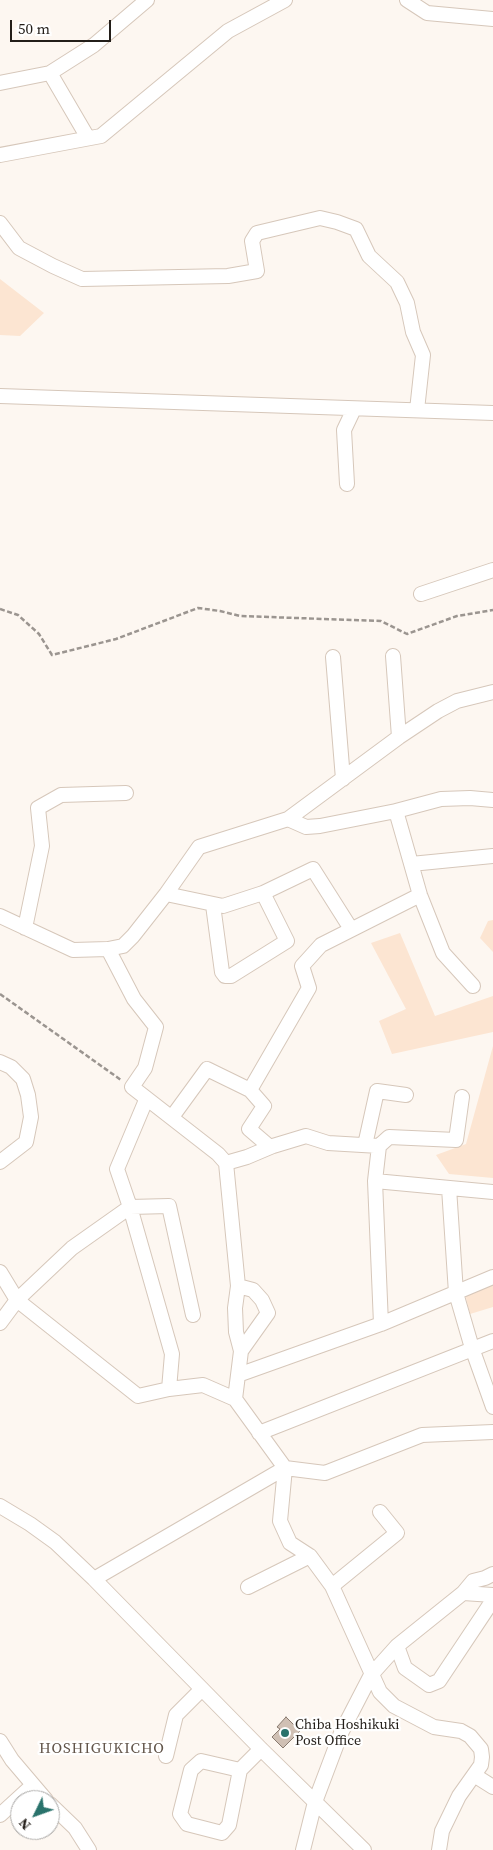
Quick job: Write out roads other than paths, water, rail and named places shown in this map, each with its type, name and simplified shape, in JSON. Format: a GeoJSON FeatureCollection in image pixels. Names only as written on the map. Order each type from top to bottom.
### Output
{"type":"FeatureCollection","features":[{"type":"Feature","properties":{"kind":"street"},"geometry":{"type":"LineString","coordinates":[[0,83],[50,73],[94,45],[147,0]]}},
{"type":"Feature","properties":{"kind":"street"},"geometry":{"type":"LineString","coordinates":[[0,155],[100,136],[228,31],[285,0]]}},
{"type":"Feature","properties":{"kind":"street"},"geometry":{"type":"LineString","coordinates":[[407,0],[427,13],[493,19]]}},
{"type":"Feature","properties":{"kind":"street"},"geometry":{"type":"LineString","coordinates":[[50,73],[88,138]]}},
{"type":"Feature","properties":{"kind":"street"},"geometry":{"type":"LineString","coordinates":[[0,223],[19,248],[82,279],[228,276],[257,271],[252,241],[257,233],[320,218],[356,229],[369,256],[397,282],[407,303],[413,332],[423,355],[417,410]]}},
{"type":"Feature","properties":{"kind":"street"},"geometry":{"type":"LineString","coordinates":[[0,396],[493,413]]}},
{"type":"Feature","properties":{"kind":"street"},"geometry":{"type":"LineString","coordinates":[[347,484],[344,430],[354,409]]}},
{"type":"Feature","properties":{"kind":"street"},"geometry":{"type":"LineString","coordinates":[[421,594],[493,570]]}},
{"type":"Feature","properties":{"kind":"street"},"geometry":{"type":"LineString","coordinates":[[393,656],[399,737]]}},
{"type":"Feature","properties":{"kind":"street"},"geometry":{"type":"LineString","coordinates":[[334,657],[342,779]]}},
{"type":"Feature","properties":{"kind":"street"},"geometry":{"type":"LineString","coordinates":[[0,916],[73,950],[108,949],[123,946],[166,894],[199,847],[288,819],[399,737],[438,711],[457,701],[493,692]]}},
{"type":"Feature","properties":{"kind":"street"},"geometry":{"type":"LineString","coordinates":[[26,928],[42,846],[38,808],[61,795],[126,793]]}},
{"type":"Feature","properties":{"kind":"street"},"geometry":{"type":"LineString","coordinates":[[288,819],[306,827],[320,826],[441,799],[470,798],[493,800]]}},
{"type":"Feature","properties":{"kind":"street"},"geometry":{"type":"LineString","coordinates":[[396,810],[420,895],[444,953],[473,986]]}},
{"type":"Feature","properties":{"kind":"street"},"geometry":{"type":"LineString","coordinates":[[411,864],[493,856]]}},
{"type":"Feature","properties":{"kind":"street"},"geometry":{"type":"LineString","coordinates":[[166,894],[224,906],[263,893],[314,869],[351,929]]}},
{"type":"Feature","properties":{"kind":"street"},"geometry":{"type":"LineString","coordinates":[[213,905],[222,972],[225,976],[231,976],[287,941],[263,893]]}},
{"type":"Feature","properties":{"kind":"street"},"geometry":{"type":"LineString","coordinates":[[250,1090],[309,988],[302,966],[321,945],[420,895]]}},
{"type":"Feature","properties":{"kind":"street"},"geometry":{"type":"LineString","coordinates":[[108,949],[134,999],[156,1027],[146,1068],[132,1087],[146,1100],[172,1117],[218,1154],[226,1163],[238,1286],[234,1308],[240,1351],[235,1399]]}},
{"type":"Feature","properties":{"kind":"street"},"geometry":{"type":"LineString","coordinates":[[0,1062],[11,1067],[22,1079],[28,1095],[31,1117],[26,1142],[0,1162]]}},
{"type":"Feature","properties":{"kind":"street"},"geometry":{"type":"LineString","coordinates":[[172,1117],[207,1069],[250,1090],[264,1106],[249,1129],[270,1147]]}},
{"type":"Feature","properties":{"kind":"street"},"geometry":{"type":"LineString","coordinates":[[365,1145],[377,1092],[406,1095]]}},
{"type":"Feature","properties":{"kind":"street"},"geometry":{"type":"LineString","coordinates":[[381,1324],[374,1182],[379,1146],[389,1137],[456,1140],[462,1097]]}},
{"type":"Feature","properties":{"kind":"street"},"geometry":{"type":"LineString","coordinates":[[146,1100],[117,1169],[130,1207],[172,1354],[169,1389]]}},
{"type":"Feature","properties":{"kind":"street"},"geometry":{"type":"LineString","coordinates":[[226,1163],[306,1136],[328,1143],[379,1146]]}},
{"type":"Feature","properties":{"kind":"street"},"geometry":{"type":"LineString","coordinates":[[374,1182],[493,1192]]}},
{"type":"Feature","properties":{"kind":"street"},"geometry":{"type":"LineString","coordinates":[[449,1188],[456,1293],[472,1348],[493,1407]]}},
{"type":"Feature","properties":{"kind":"street"},"geometry":{"type":"LineString","coordinates":[[0,1323],[18,1300],[72,1248],[130,1207],[169,1206],[193,1315]]}},
{"type":"Feature","properties":{"kind":"street"},"geometry":{"type":"LineString","coordinates":[[0,1272],[18,1300],[138,1396],[169,1389],[203,1385],[235,1399],[284,1468],[280,1521],[290,1543],[310,1556],[332,1586],[380,1692],[394,1706],[434,1728],[462,1731],[470,1736],[481,1748],[481,1765],[459,1796],[442,1831],[439,1850]]}},
{"type":"Feature","properties":{"kind":"street"},"geometry":{"type":"LineString","coordinates":[[238,1375],[381,1324],[493,1277]]}},
{"type":"Feature","properties":{"kind":"street"},"geometry":{"type":"LineString","coordinates":[[238,1286],[253,1290],[262,1300],[268,1313],[240,1351]]}},
{"type":"Feature","properties":{"kind":"street"},"geometry":{"type":"LineString","coordinates":[[259,1434],[493,1341]]}},
{"type":"Feature","properties":{"kind":"street"},"geometry":{"type":"LineString","coordinates":[[94,1579],[284,1468],[325,1473],[422,1435],[493,1432]]}},
{"type":"Feature","properties":{"kind":"street"},"geometry":{"type":"LineString","coordinates":[[0,1506],[55,1542],[364,1850]]}},
{"type":"Feature","properties":{"kind":"street"},"geometry":{"type":"LineString","coordinates":[[332,1586],[397,1533],[380,1512]]}},
{"type":"Feature","properties":{"kind":"street"},"geometry":{"type":"LineString","coordinates":[[248,1587],[310,1556]]}},
{"type":"Feature","properties":{"kind":"street"},"geometry":{"type":"LineString","coordinates":[[303,1850],[315,1802],[342,1733],[372,1675],[397,1646],[463,1592],[473,1581],[493,1574]]}},
{"type":"Feature","properties":{"kind":"street"},"geometry":{"type":"LineString","coordinates":[[463,1592],[493,1595]]}},
{"type":"Feature","properties":{"kind":"street"},"geometry":{"type":"LineString","coordinates":[[397,1646],[405,1668],[429,1685],[439,1681],[493,1600]]}},
{"type":"Feature","properties":{"kind":"street"},"geometry":{"type":"LineString","coordinates":[[166,1756],[176,1715],[202,1689]]}},
{"type":"Feature","properties":{"kind":"street"},"geometry":{"type":"LineString","coordinates":[[0,1741],[12,1760],[37,1790]]}},
{"type":"Feature","properties":{"kind":"street"},"geometry":{"type":"LineString","coordinates":[[240,1770],[201,1761],[192,1770],[180,1814],[187,1824],[222,1833],[229,1825],[240,1770],[261,1749]]}},
{"type":"Feature","properties":{"kind":"street"},"geometry":{"type":"LineString","coordinates":[[474,1775],[493,1787]]}},
{"type":"Feature","properties":{"kind":"street"},"geometry":{"type":"LineString","coordinates":[[0,1815],[33,1785]]}},
{"type":"Feature","properties":{"kind":"street"},"geometry":{"type":"LineString","coordinates":[[60,1814],[75,1828],[89,1850]]}},
{"type":"Feature","properties":{"kind":"place","name":"Chiba Hoshikuki Post Office"},"geometry":{"type":"Point","coordinates":[285,1733]}},
{"type":"Feature","properties":{"kind":"district","name":"HOSHIGUKICHO"},"geometry":{"type":"Point","coordinates":[102,1749]}}]}
